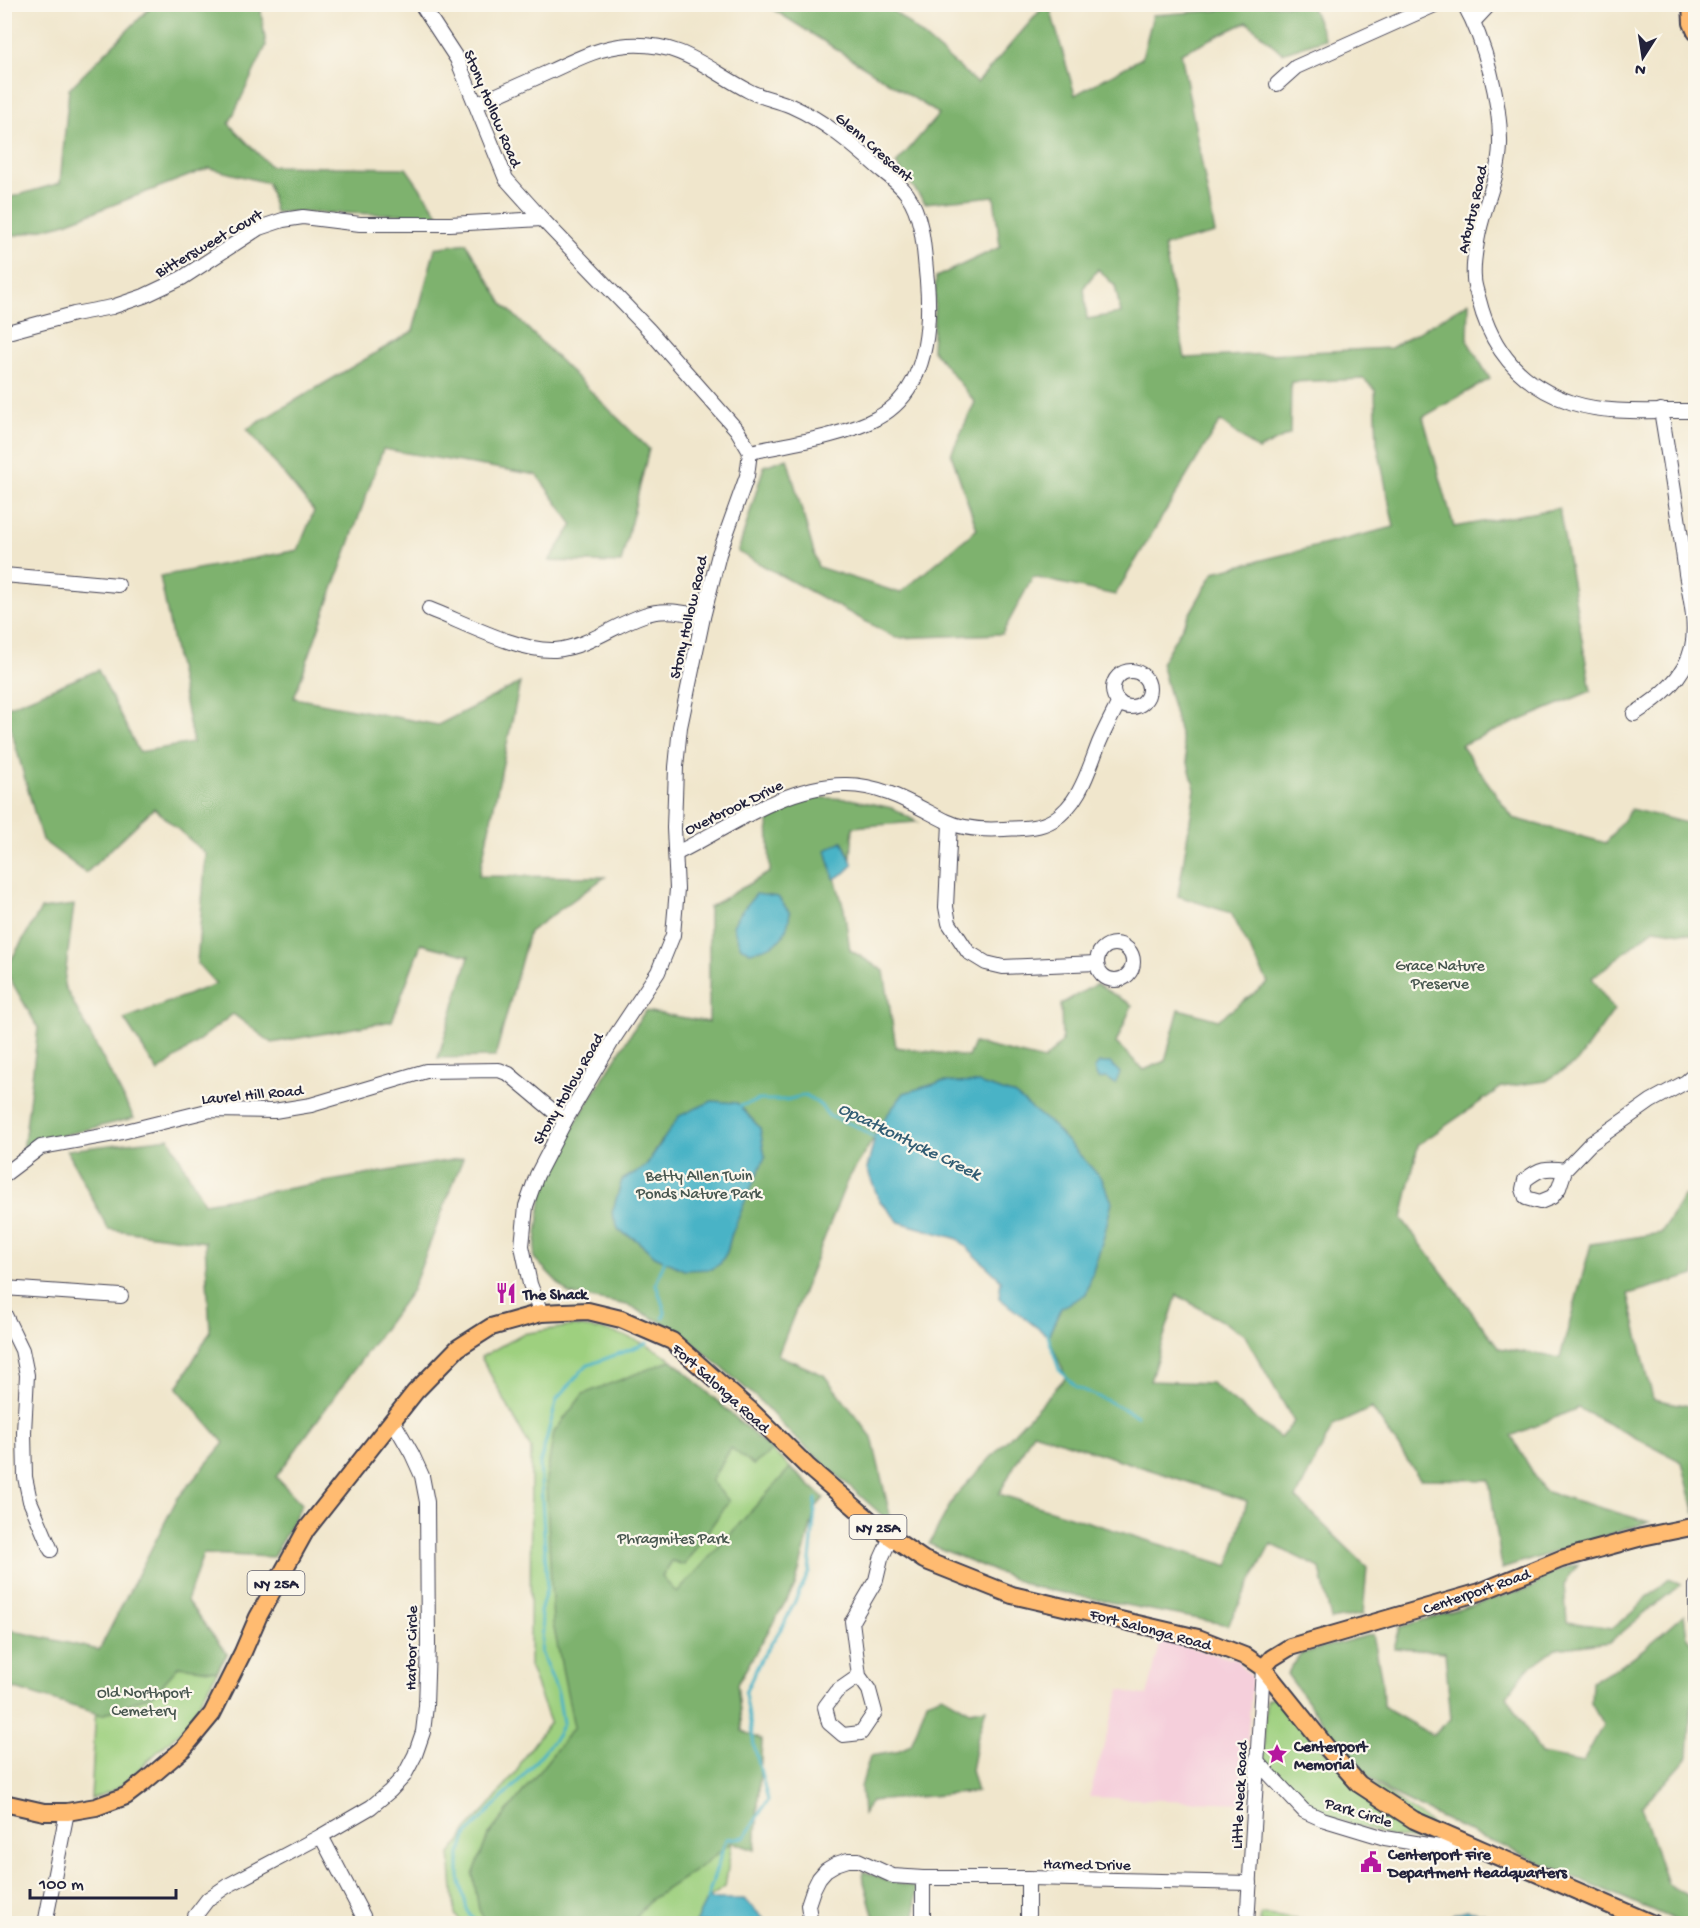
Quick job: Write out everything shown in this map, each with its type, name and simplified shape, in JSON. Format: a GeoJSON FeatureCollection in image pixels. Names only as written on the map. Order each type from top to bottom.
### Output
{"type":"FeatureCollection","features":[{"type":"Feature","properties":{"kind":"main road"},"geometry":{"type":"LineString","coordinates":[[1691,4],[1695,32]]}},
{"type":"Feature","properties":{"kind":"main road","name":"Fort Salonga Road"},"geometry":{"type":"LineString","coordinates":[[4,1803],[44,1812],[67,1812],[96,1807],[126,1796],[183,1749],[212,1714],[258,1617],[306,1530],[415,1392],[458,1348],[491,1327],[541,1313],[588,1311],[621,1319],[672,1341],[757,1417],[807,1466],[891,1537],[924,1560],[1012,1595],[1198,1638],[1247,1657],[1263,1668]]}},
{"type":"Feature","properties":{"kind":"main road","name":"Centerport Road"},"geometry":{"type":"LineString","coordinates":[[1263,1668],[1272,1658],[1290,1647],[1480,1592],[1561,1558],[1695,1526]]}},
{"type":"Feature","properties":{"kind":"main road","name":"NY 25A"},"geometry":{"type":"LineString","coordinates":[[1263,1668],[1359,1784],[1414,1820],[1653,1923]]}},
{"type":"Feature","properties":{"kind":"street","name":"Stony Hollow Road"},"geometry":{"type":"LineString","coordinates":[[421,4],[457,59],[506,179],[650,330],[737,430],[750,452],[747,476],[719,554],[703,616],[680,727],[676,767],[674,828],[677,889],[673,935],[658,972],[614,1038],[565,1121],[537,1175],[526,1206],[522,1246],[530,1284],[541,1313]]}},
{"type":"Feature","properties":{"kind":"street"},"geometry":{"type":"LineString","coordinates":[[1277,84],[1296,67],[1437,4]]}},
{"type":"Feature","properties":{"kind":"street","name":"Arbutus Road"},"geometry":{"type":"LineString","coordinates":[[1464,4],[1474,21],[1499,117],[1500,145],[1497,174],[1477,241],[1474,279],[1483,314],[1498,349],[1516,370],[1539,387],[1573,403],[1605,409],[1695,411]]}},
{"type":"Feature","properties":{"kind":"street"},"geometry":{"type":"LineString","coordinates":[[1474,21],[1490,4]]}},
{"type":"Feature","properties":{"kind":"street","name":"Glenn Crescent"},"geometry":{"type":"LineString","coordinates":[[477,104],[599,49],[627,45],[662,47],[689,55],[750,92],[790,106],[819,120],[856,148],[906,193],[915,208],[921,230],[928,290],[926,344],[912,382],[903,396],[878,418],[823,436],[750,452]]}},
{"type":"Feature","properties":{"kind":"street","name":"Bittersweet Court"},"geometry":{"type":"LineString","coordinates":[[4,333],[74,314],[112,308],[144,296],[182,278],[259,228],[283,220],[303,217],[360,224],[450,224],[542,219]]}},
{"type":"Feature","properties":{"kind":"street"},"geometry":{"type":"LineString","coordinates":[[1634,714],[1658,699],[1671,685],[1683,670],[1692,647],[1693,623],[1661,410]]}},
{"type":"Feature","properties":{"kind":"street"},"geometry":{"type":"LineString","coordinates":[[4,575],[118,585]]}},
{"type":"Feature","properties":{"kind":"street"},"geometry":{"type":"LineString","coordinates":[[429,609],[516,644],[555,650],[598,638],[646,614],[674,610],[703,616]]}},
{"type":"Feature","properties":{"kind":"street","name":"Overbrook Drive"},"geometry":{"type":"LineString","coordinates":[[677,853],[796,794],[845,784],[890,792],[950,823],[1000,830],[1033,828],[1052,820],[1066,810],[1078,793],[1119,702]]}},
{"type":"Feature","properties":{"kind":"street"},"geometry":{"type":"LineString","coordinates":[[950,823],[945,907],[949,923],[968,952],[986,963],[1003,967],[1097,963]]}},
{"type":"Feature","properties":{"kind":"street","name":"Laurel Hill Road"},"geometry":{"type":"LineString","coordinates":[[4,1175],[40,1147],[114,1134],[211,1110],[274,1110],[311,1105],[426,1071],[499,1070],[509,1074],[565,1121]]}},
{"type":"Feature","properties":{"kind":"street"},"geometry":{"type":"LineString","coordinates":[[1565,1170],[1590,1144],[1651,1101],[1686,1082],[1695,1073]]}},
{"type":"Feature","properties":{"kind":"street"},"geometry":{"type":"LineString","coordinates":[[4,1288],[121,1296]]}},
{"type":"Feature","properties":{"kind":"street"},"geometry":{"type":"LineString","coordinates":[[4,1312],[22,1350],[27,1376],[25,1477],[30,1501],[51,1550]]}},
{"type":"Feature","properties":{"kind":"street","name":"Harbor Circle"},"geometry":{"type":"LineString","coordinates":[[192,1923],[208,1899],[227,1886],[371,1807],[404,1776],[415,1755],[423,1732],[426,1706],[427,1502],[422,1476],[393,1421]]}},
{"type":"Feature","properties":{"kind":"street"},"geometry":{"type":"LineString","coordinates":[[859,1676],[852,1621],[876,1580],[881,1559],[891,1537]]}},
{"type":"Feature","properties":{"kind":"street"},"geometry":{"type":"LineString","coordinates":[[1695,1585],[1695,1621]]}},
{"type":"Feature","properties":{"kind":"street","name":"Little Neck Road"},"geometry":{"type":"LineString","coordinates":[[1247,1923],[1263,1668]]}},
{"type":"Feature","properties":{"kind":"street","name":"Park Circle"},"geometry":{"type":"LineString","coordinates":[[1256,1760],[1304,1811],[1322,1819],[1385,1838],[1452,1849],[1474,1847]]}},
{"type":"Feature","properties":{"kind":"street"},"geometry":{"type":"LineString","coordinates":[[45,1923],[67,1812]]}},
{"type":"Feature","properties":{"kind":"street"},"geometry":{"type":"LineString","coordinates":[[321,1836],[365,1923]]}},
{"type":"Feature","properties":{"kind":"street","name":"Harned Drive"},"geometry":{"type":"LineString","coordinates":[[812,1923],[808,1905],[819,1878],[826,1870],[848,1860],[858,1860],[893,1876],[923,1878],[1250,1883]]}},
{"type":"Feature","properties":{"kind":"street"},"geometry":{"type":"LineString","coordinates":[[923,1878],[923,1923]]}},
{"type":"Feature","properties":{"kind":"street"},"geometry":{"type":"LineString","coordinates":[[1028,1878],[1028,1923]]}},
{"type":"Feature","properties":{"kind":"shaded area"},"geometry":{"type":"Polygon","coordinates":[[[1161,1640],[1237,1660],[1252,1678],[1243,1803],[1089,1797],[1120,1690],[1147,1696],[1161,1640]]]}},
{"type":"Feature","properties":{"kind":"green space"},"geometry":{"type":"Polygon","coordinates":[[[260,4],[266,46],[229,124],[270,166],[406,168],[439,215],[275,212],[268,183],[209,168],[63,224],[5,238],[4,199],[60,183],[69,89],[153,5],[260,4]]]}},
{"type":"Feature","properties":{"kind":"green space","name":"Grace Nature Preserve"},"geometry":{"type":"Polygon","coordinates":[[[766,5],[887,5],[977,83],[1045,5],[1049,5],[1075,95],[1142,58],[1153,15],[1235,9],[1237,5],[1311,5],[1325,39],[1282,53],[1247,22],[1181,53],[1215,233],[1164,246],[1185,358],[1391,348],[1469,302],[1468,342],[1490,379],[1423,417],[1454,527],[1559,508],[1591,691],[1461,745],[1513,818],[1606,843],[1631,809],[1695,825],[1695,935],[1654,929],[1592,978],[1614,1010],[1577,1062],[1546,1081],[1502,1087],[1418,1145],[1402,1219],[1499,1348],[1560,1358],[1591,1244],[1661,1233],[1684,1196],[1695,1199],[1695,1275],[1628,1294],[1653,1399],[1695,1407],[1695,1514],[1682,1462],[1578,1408],[1511,1436],[1544,1491],[1649,1522],[1502,1569],[1489,1480],[1420,1479],[1372,1408],[1333,1426],[1296,1498],[1367,1567],[1363,1614],[1331,1620],[1320,1568],[1271,1544],[1228,1625],[1033,1587],[929,1544],[955,1496],[1066,1377],[1048,1336],[1061,1308],[1102,1179],[1080,1157],[877,1128],[874,1138],[847,1181],[778,1355],[824,1375],[872,1437],[892,1524],[793,1436],[759,1400],[681,1332],[627,1305],[569,1294],[534,1258],[543,1186],[577,1120],[645,1011],[709,1022],[709,907],[770,872],[768,817],[807,797],[850,799],[892,808],[917,822],[853,827],[851,858],[842,841],[827,850],[844,909],[850,950],[884,971],[896,1047],[968,1057],[974,1043],[1044,1060],[1062,1042],[1061,1004],[1096,984],[1132,1005],[1116,1043],[1144,1070],[1165,1061],[1179,1009],[1218,1020],[1268,983],[1231,913],[1178,896],[1195,789],[1161,663],[1214,572],[1394,527],[1377,443],[1375,390],[1364,379],[1291,382],[1290,434],[1258,450],[1220,421],[1115,595],[1033,577],[1002,634],[896,638],[738,552],[764,466],[787,458],[818,567],[900,593],[977,529],[951,454],[975,402],[932,349],[936,277],[1000,247],[994,196],[925,203],[896,164],[939,114],[766,5]],[[1098,269],[1084,287],[1087,319],[1121,313],[1115,286],[1098,269]],[[737,1103],[662,1140],[645,1167],[622,1180],[619,1231],[635,1239],[655,1256],[727,1252],[750,1187],[760,1128],[737,1103]],[[1177,1295],[1150,1381],[1211,1383],[1280,1438],[1294,1422],[1244,1334],[1177,1295]],[[1033,1432],[999,1494],[1229,1566],[1247,1501],[1033,1432]]]}},
{"type":"Feature","properties":{"kind":"green space"},"geometry":{"type":"Polygon","coordinates":[[[466,243],[503,304],[649,449],[621,563],[549,561],[573,525],[537,475],[383,449],[294,698],[438,725],[520,683],[479,876],[605,877],[529,932],[495,1057],[438,1058],[469,956],[421,944],[392,1021],[272,1043],[233,1014],[158,1072],[124,1019],[216,984],[197,963],[206,854],[154,808],[86,873],[42,840],[5,708],[98,670],[139,752],[193,743],[160,576],[298,550],[314,511],[247,429],[413,331],[435,248],[466,243]]]}},
{"type":"Feature","properties":{"kind":"green space"},"geometry":{"type":"Polygon","coordinates":[[[74,905],[64,985],[134,1118],[39,1141],[23,1152],[38,1028],[5,970],[41,909],[74,905]]]}},
{"type":"Feature","properties":{"kind":"green space"},"geometry":{"type":"Polygon","coordinates":[[[169,1138],[204,1203],[463,1158],[412,1290],[276,1477],[302,1504],[273,1557],[203,1554],[187,1601],[227,1654],[217,1671],[179,1666],[154,1694],[102,1715],[5,1686],[5,1629],[99,1650],[177,1499],[224,1443],[177,1388],[210,1332],[205,1242],[108,1229],[67,1150],[169,1138]]]}},
{"type":"Feature","properties":{"kind":"green space","name":"Phragmites Park"},"geometry":{"type":"Polygon","coordinates":[[[572,1326],[600,1330],[637,1340],[672,1360],[824,1498],[816,1507],[795,1585],[737,1684],[742,1731],[762,1740],[755,1850],[732,1842],[725,1887],[707,1899],[695,1924],[462,1923],[455,1915],[450,1854],[466,1830],[516,1772],[524,1757],[550,1722],[530,1668],[531,1449],[481,1357],[522,1334],[572,1326]]]}},
{"type":"Feature","properties":{"kind":"green space","name":"Phragmites Park"},"geometry":{"type":"Polygon","coordinates":[[[672,1360],[772,1451],[753,1465],[731,1448],[711,1481],[729,1501],[684,1565],[672,1561],[662,1577],[677,1593],[790,1468],[824,1498],[816,1507],[795,1586],[737,1684],[742,1731],[762,1740],[755,1850],[732,1842],[696,1870],[650,1900],[632,1923],[486,1923],[479,1910],[473,1875],[488,1836],[574,1727],[553,1624],[546,1479],[554,1432],[583,1394],[672,1360]]]}},
{"type":"Feature","properties":{"kind":"green space"},"geometry":{"type":"Polygon","coordinates":[[[1578,1564],[1564,1584],[1567,1622],[1613,1628],[1669,1579],[1681,1584],[1610,1642],[1555,1649],[1526,1670],[1507,1696],[1541,1754],[1583,1762],[1603,1725],[1591,1703],[1592,1681],[1629,1660],[1684,1614],[1687,1636],[1695,1647],[1695,1700],[1691,1706],[1688,1757],[1641,1806],[1667,1884],[1695,1900],[1695,1923],[1682,1923],[1474,1834],[1388,1792],[1355,1766],[1287,1674],[1300,1654],[1373,1634],[1382,1681],[1383,1707],[1432,1735],[1451,1719],[1445,1652],[1394,1648],[1400,1627],[1533,1587],[1548,1574],[1578,1564]]]}},
{"type":"Feature","properties":{"kind":"green space","name":"Old Northport Cemetery"},"geometry":{"type":"Polygon","coordinates":[[[99,1650],[227,1654],[186,1726],[118,1788],[91,1799],[99,1650]]]}},
{"type":"Feature","properties":{"kind":"green space"},"geometry":{"type":"Polygon","coordinates":[[[1279,1694],[1322,1749],[1464,1846],[1388,1836],[1307,1809],[1263,1762],[1266,1700],[1279,1694]]]}},
{"type":"Feature","properties":{"kind":"green space"},"geometry":{"type":"Polygon","coordinates":[[[942,1695],[970,1711],[986,1708],[971,1770],[977,1792],[871,1801],[863,1814],[861,1787],[870,1756],[895,1752],[911,1745],[927,1701],[942,1695]]]}},
{"type":"Feature","properties":{"kind":"green space"},"geometry":{"type":"Polygon","coordinates":[[[863,1871],[916,1889],[915,1923],[878,1923],[875,1921],[863,1871]]]}},
{"type":"Feature","properties":{"kind":"green space"},"geometry":{"type":"Polygon","coordinates":[[[1261,1914],[1321,1923],[1260,1923],[1261,1914]]]}},
{"type":"Feature","properties":{"kind":"water"},"geometry":{"type":"Polygon","coordinates":[[[842,841],[853,865],[834,879],[826,850],[842,841]]]}},
{"type":"Feature","properties":{"kind":"water"},"geometry":{"type":"Polygon","coordinates":[[[756,894],[778,897],[790,913],[786,930],[779,941],[750,952],[740,946],[733,926],[756,894]]]}},
{"type":"Feature","properties":{"kind":"water"},"geometry":{"type":"Polygon","coordinates":[[[1099,1063],[1110,1063],[1120,1073],[1115,1084],[1106,1078],[1098,1079],[1094,1069],[1099,1063]]]}},
{"type":"Feature","properties":{"kind":"water"},"geometry":{"type":"Polygon","coordinates":[[[941,1082],[978,1083],[1015,1095],[1051,1124],[1102,1179],[1112,1202],[1086,1294],[1061,1308],[1048,1336],[999,1298],[1001,1280],[958,1239],[899,1222],[879,1200],[867,1169],[877,1128],[904,1093],[941,1082]]]}},
{"type":"Feature","properties":{"kind":"water"},"geometry":{"type":"Polygon","coordinates":[[[712,1101],[737,1103],[760,1128],[765,1157],[731,1236],[727,1252],[720,1264],[711,1269],[684,1270],[655,1256],[635,1239],[619,1231],[612,1213],[622,1180],[645,1167],[679,1116],[712,1101]]]}},
{"type":"Feature","properties":{"kind":"water"},"geometry":{"type":"Polygon","coordinates":[[[707,1899],[744,1899],[768,1923],[695,1923],[707,1899]]]}},
{"type":"Feature","properties":{"kind":"water"},"geometry":{"type":"Polygon","coordinates":[[[1467,1910],[1484,1913],[1495,1923],[1443,1923],[1453,1914],[1467,1910]]]}},
{"type":"Feature","properties":{"kind":"waterway","name":"Opcatkontycke Creek"},"geometry":{"type":"LineString","coordinates":[[739,1108],[759,1100],[786,1100],[806,1095],[820,1105],[829,1116],[856,1126],[878,1140]]}},
{"type":"Feature","properties":{"kind":"waterway","name":"Opcatkontycke Creek"},"geometry":{"type":"LineString","coordinates":[[663,1318],[665,1312],[656,1284],[665,1259]]}},
{"type":"Feature","properties":{"kind":"waterway","name":"Opcatkontycke Creek"},"geometry":{"type":"LineString","coordinates":[[1047,1333],[1059,1369],[1076,1387],[1137,1416]]}},
{"type":"Feature","properties":{"kind":"waterway","name":"Opcatkontycke Creek"},"geometry":{"type":"LineString","coordinates":[[476,1924],[467,1909],[459,1877],[459,1857],[467,1834],[517,1783],[557,1736],[563,1723],[558,1693],[541,1652],[543,1628],[540,1612],[547,1587],[540,1463],[557,1399],[586,1366],[647,1343]]}},
{"type":"Feature","properties":{"kind":"waterway"},"geometry":{"type":"LineString","coordinates":[[707,1899],[726,1839],[745,1837],[768,1800],[754,1745],[745,1693],[761,1659],[784,1624],[809,1572],[816,1499]]}},
{"type":"Feature","properties":{"kind":"place","name":"The Shack"},"geometry":{"type":"Point","coordinates":[506,1293]}},
{"type":"Feature","properties":{"kind":"place","name":"Centerport Memorial"},"geometry":{"type":"Point","coordinates":[1277,1754]}},
{"type":"Feature","properties":{"kind":"place","name":"Centerport Fire Department Headquarters"},"geometry":{"type":"Point","coordinates":[1371,1862]}},
{"type":"Feature","properties":{"kind":"park label","name":"Betty Allen Twin Ponds Nature Park"},"geometry":{"type":"Point","coordinates":[699,1183]}}]}
